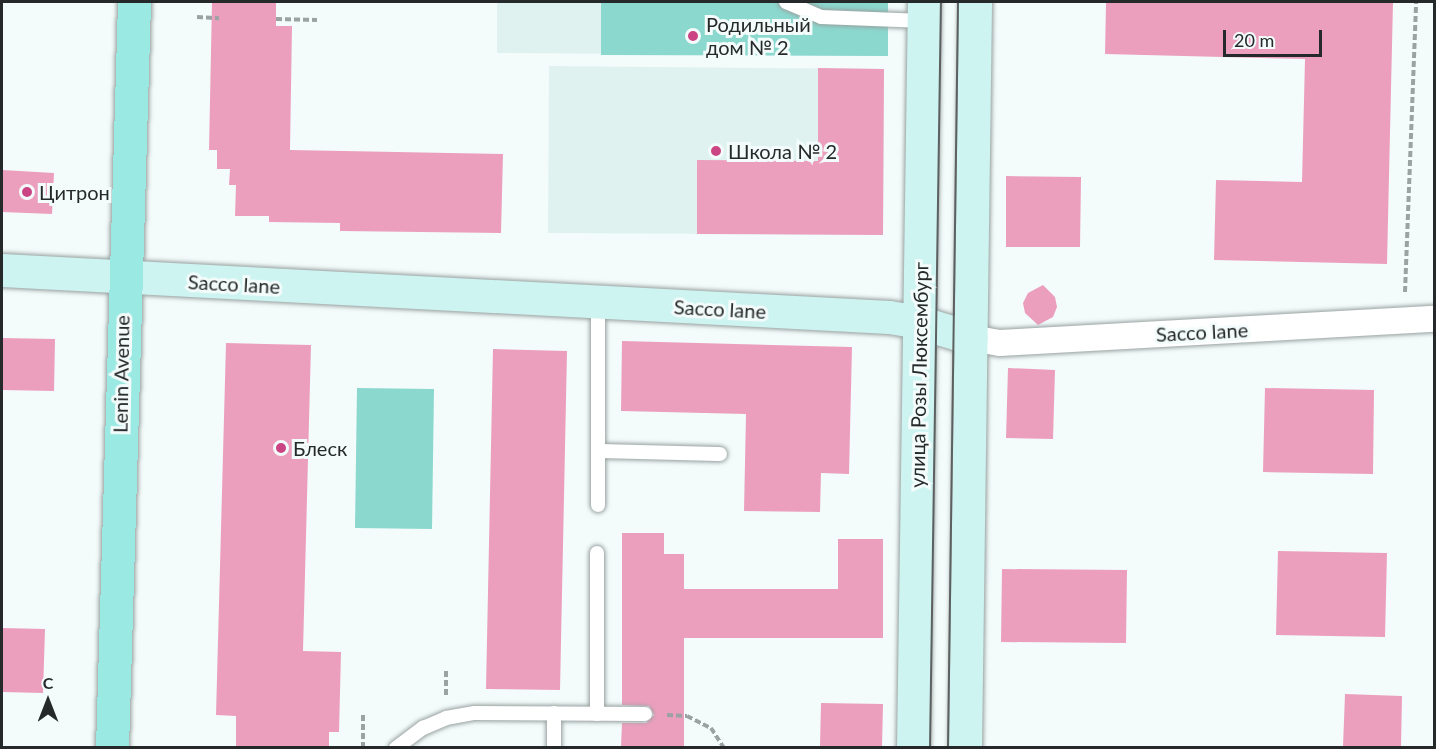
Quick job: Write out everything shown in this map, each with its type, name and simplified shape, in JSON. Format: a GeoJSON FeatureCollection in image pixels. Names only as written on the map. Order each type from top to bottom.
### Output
{"type":"FeatureCollection","features":[{"type":"Feature","properties":{"kind":"main road","name":"Lenin Avenue"},"geometry":{"type":"LineString","coordinates":[[112,747],[123,278],[134,2]]}},
{"type":"Feature","properties":{"kind":"main road"},"geometry":{"type":"LineString","coordinates":[[965,747],[975,2]]}},
{"type":"Feature","properties":{"kind":"main road","name":"улица Розы Люксембург"},"geometry":{"type":"LineString","coordinates":[[913,747],[924,11]]}},
{"type":"Feature","properties":{"kind":"main road","name":"Sacco lane"},"geometry":{"type":"LineString","coordinates":[[2,270],[919,322],[971,338]]}},
{"type":"Feature","properties":{"kind":"street","name":"Sacco lane"},"geometry":{"type":"LineString","coordinates":[[971,338],[1000,343],[1434,320]]}},
{"type":"Feature","properties":{"kind":"lane"},"geometry":{"type":"LineString","coordinates":[[786,2],[821,17],[924,11]]}},
{"type":"Feature","properties":{"kind":"lane"},"geometry":{"type":"LineString","coordinates":[[598,303],[598,505]]}},
{"type":"Feature","properties":{"kind":"lane"},"geometry":{"type":"LineString","coordinates":[[598,451],[720,454]]}},
{"type":"Feature","properties":{"kind":"lane"},"geometry":{"type":"LineString","coordinates":[[597,553],[597,714]]}},
{"type":"Feature","properties":{"kind":"lane"},"geometry":{"type":"LineString","coordinates":[[396,747],[423,728],[446,718],[475,712],[645,714]]}},
{"type":"Feature","properties":{"kind":"lane"},"geometry":{"type":"LineString","coordinates":[[554,713],[554,747]]}},
{"type":"Feature","properties":{"kind":"path"},"geometry":{"type":"LineString","coordinates":[[1404,321],[1416,2]]}},
{"type":"Feature","properties":{"kind":"path"},"geometry":{"type":"LineString","coordinates":[[197,17],[219,18]]}},
{"type":"Feature","properties":{"kind":"path"},"geometry":{"type":"LineString","coordinates":[[276,19],[317,20]]}},
{"type":"Feature","properties":{"kind":"path"},"geometry":{"type":"LineString","coordinates":[[363,712],[363,747]]}},
{"type":"Feature","properties":{"kind":"path"},"geometry":{"type":"LineString","coordinates":[[645,714],[687,716],[711,728],[724,747]]}},
{"type":"Feature","properties":{"kind":"shaded area","name":"Родильный дом № 2"},"geometry":{"type":"Polygon","coordinates":[[[497,2],[888,2],[888,56],[497,53],[497,2]]]}},
{"type":"Feature","properties":{"kind":"shaded area","name":"Родильный дом № 2"},"geometry":{"type":"Polygon","coordinates":[[[601,2],[888,2],[888,56],[601,55],[601,2]]]}},
{"type":"Feature","properties":{"kind":"shaded area","name":"Школа № 2"},"geometry":{"type":"Polygon","coordinates":[[[549,66],[884,69],[883,235],[548,233],[549,66]]]}},
{"type":"Feature","properties":{"kind":"shaded area"},"geometry":{"type":"Polygon","coordinates":[[[357,388],[434,389],[432,529],[355,528],[357,388]]]}},
{"type":"Feature","properties":{"kind":"building"},"geometry":{"type":"Polygon","coordinates":[[[212,2],[276,2],[276,26],[292,26],[290,150],[503,154],[501,233],[340,231],[340,223],[269,222],[269,216],[235,216],[236,185],[229,185],[230,169],[217,169],[217,150],[209,150],[212,2]]]}},
{"type":"Feature","properties":{"kind":"building"},"geometry":{"type":"Polygon","coordinates":[[[1106,2],[1393,2],[1387,264],[1214,260],[1216,180],[1302,182],[1305,59],[1105,54],[1106,2]]]}},
{"type":"Feature","properties":{"kind":"building"},"geometry":{"type":"Polygon","coordinates":[[[818,68],[884,69],[883,235],[697,234],[697,160],[818,161],[818,68]]]}},
{"type":"Feature","properties":{"kind":"building","name":"Цитрон"},"geometry":{"type":"Polygon","coordinates":[[[2,170],[54,173],[52,214],[2,212],[2,170]]]}},
{"type":"Feature","properties":{"kind":"building"},"geometry":{"type":"Polygon","coordinates":[[[1006,176],[1081,177],[1080,247],[1006,247],[1006,176]]]}},
{"type":"Feature","properties":{"kind":"building"},"geometry":{"type":"Polygon","coordinates":[[[1043,285],[1055,297],[1057,307],[1053,317],[1038,325],[1025,313],[1023,303],[1028,293],[1043,285]]]}},
{"type":"Feature","properties":{"kind":"building"},"geometry":{"type":"Polygon","coordinates":[[[2,338],[55,339],[54,391],[2,390],[2,338]]]}},
{"type":"Feature","properties":{"kind":"building"},"geometry":{"type":"Polygon","coordinates":[[[622,341],[852,347],[849,474],[821,473],[820,512],[744,511],[746,414],[621,411],[622,341]]]}},
{"type":"Feature","properties":{"kind":"building"},"geometry":{"type":"Polygon","coordinates":[[[226,343],[311,345],[303,651],[341,652],[339,732],[329,732],[329,747],[236,747],[236,716],[216,715],[226,343]]]}},
{"type":"Feature","properties":{"kind":"building"},"geometry":{"type":"Polygon","coordinates":[[[493,349],[567,351],[560,690],[486,689],[493,349]]]}},
{"type":"Feature","properties":{"kind":"building"},"geometry":{"type":"Polygon","coordinates":[[[1008,368],[1055,370],[1053,439],[1006,438],[1008,368]]]}},
{"type":"Feature","properties":{"kind":"building"},"geometry":{"type":"Polygon","coordinates":[[[1265,388],[1374,390],[1373,474],[1263,472],[1265,388]]]}},
{"type":"Feature","properties":{"kind":"building"},"geometry":{"type":"Polygon","coordinates":[[[622,533],[664,533],[664,554],[684,554],[684,589],[838,589],[838,539],[883,539],[883,638],[684,638],[684,747],[621,747],[622,723],[646,723],[654,715],[649,706],[622,705],[622,533]]]}},
{"type":"Feature","properties":{"kind":"building"},"geometry":{"type":"Polygon","coordinates":[[[1278,551],[1387,553],[1385,637],[1276,635],[1278,551]]]}},
{"type":"Feature","properties":{"kind":"building"},"geometry":{"type":"Polygon","coordinates":[[[1002,569],[1127,570],[1126,643],[1001,642],[1002,569]]]}},
{"type":"Feature","properties":{"kind":"building"},"geometry":{"type":"Polygon","coordinates":[[[2,628],[45,629],[43,693],[2,692],[2,628]]]}},
{"type":"Feature","properties":{"kind":"building"},"geometry":{"type":"Polygon","coordinates":[[[1345,694],[1402,696],[1401,747],[1343,747],[1345,694]]]}},
{"type":"Feature","properties":{"kind":"building"},"geometry":{"type":"Polygon","coordinates":[[[821,703],[883,704],[882,747],[820,747],[821,703]]]}},
{"type":"Feature","properties":{"kind":"tram line"},"geometry":{"type":"LineString","coordinates":[[930,748],[941,2]]}},
{"type":"Feature","properties":{"kind":"tram line"},"geometry":{"type":"LineString","coordinates":[[948,748],[958,2]]}},
{"type":"Feature","properties":{"kind":"place","name":"Родильный дом № 2"},"geometry":{"type":"Point","coordinates":[693,36]}},
{"type":"Feature","properties":{"kind":"place","name":"Школа № 2"},"geometry":{"type":"Point","coordinates":[716,151]}},
{"type":"Feature","properties":{"kind":"place","name":"Цитрон"},"geometry":{"type":"Point","coordinates":[27,192]}},
{"type":"Feature","properties":{"kind":"place","name":"Блеск"},"geometry":{"type":"Point","coordinates":[281,448]}}]}
